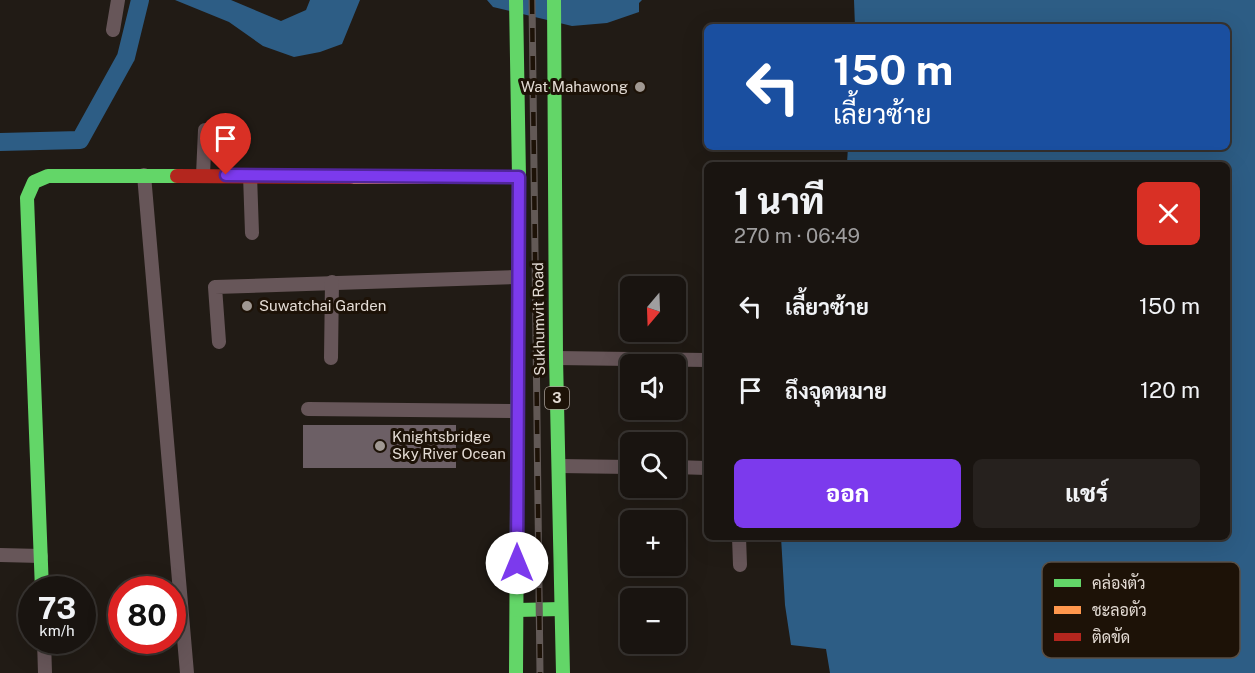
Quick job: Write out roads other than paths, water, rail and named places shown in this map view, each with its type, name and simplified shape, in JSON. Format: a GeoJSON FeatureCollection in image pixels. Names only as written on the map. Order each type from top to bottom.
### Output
{"type":"FeatureCollection","features":[{"type":"Feature","properties":{"kind":"main road","name":"Sukhumvit Road"},"geometry":{"type":"LineString","coordinates":[[516,0],[519,177],[516,673]]}},
{"type":"Feature","properties":{"kind":"main road","name":"Sukhumvit Road"},"geometry":{"type":"LineString","coordinates":[[554,0],[556,358],[563,673]]}},
{"type":"Feature","properties":{"kind":"main road"},"geometry":{"type":"LineString","coordinates":[[42,576],[27,198],[34,182],[48,176],[144,175],[519,177]]}},
{"type":"Feature","properties":{"kind":"main road"},"geometry":{"type":"LineString","coordinates":[[517,610],[561,609]]}},
{"type":"Feature","properties":{"kind":"street"},"geometry":{"type":"LineString","coordinates":[[113,30],[118,0]]}},
{"type":"Feature","properties":{"kind":"street"},"geometry":{"type":"LineString","coordinates":[[202,175],[206,130]]}},
{"type":"Feature","properties":{"kind":"street"},"geometry":{"type":"LineString","coordinates":[[144,175],[187,673]]}},
{"type":"Feature","properties":{"kind":"street"},"geometry":{"type":"LineString","coordinates":[[250,175],[252,233]]}},
{"type":"Feature","properties":{"kind":"street"},"geometry":{"type":"LineString","coordinates":[[219,342],[215,287],[518,277]]}},
{"type":"Feature","properties":{"kind":"street"},"geometry":{"type":"LineString","coordinates":[[331,358],[332,282]]}},
{"type":"Feature","properties":{"kind":"street"},"geometry":{"type":"LineString","coordinates":[[556,358],[704,360]]}},
{"type":"Feature","properties":{"kind":"street"},"geometry":{"type":"LineString","coordinates":[[308,409],[518,411]]}},
{"type":"Feature","properties":{"kind":"street"},"geometry":{"type":"LineString","coordinates":[[559,466],[620,467]]}},
{"type":"Feature","properties":{"kind":"street"},"geometry":{"type":"LineString","coordinates":[[686,467],[704,468]]}},
{"type":"Feature","properties":{"kind":"street"},"geometry":{"type":"LineString","coordinates":[[739,540],[740,566]]}},
{"type":"Feature","properties":{"kind":"street"},"geometry":{"type":"LineString","coordinates":[[0,555],[41,556]]}},
{"type":"Feature","properties":{"kind":"street"},"geometry":{"type":"LineString","coordinates":[[44,654],[45,673]]}},
{"type":"Feature","properties":{"kind":"water"},"geometry":{"type":"Polygon","coordinates":[[[175,0],[231,0],[281,21],[306,10],[310,0],[360,0],[342,44],[320,52],[294,57],[263,46],[229,22],[175,0]]]}},
{"type":"Feature","properties":{"kind":"water"},"geometry":{"type":"Polygon","coordinates":[[[487,0],[642,0],[639,3],[639,12],[607,23],[572,26],[493,7],[487,0]]]}},
{"type":"Feature","properties":{"kind":"water"},"geometry":{"type":"Polygon","coordinates":[[[854,0],[1255,0],[1255,673],[830,673],[826,649],[791,645],[785,605],[781,540],[1230,540],[1230,162],[847,162],[848,150],[1230,150],[1230,24],[855,24],[854,0]]]}},
{"type":"Feature","properties":{"kind":"waterway"},"geometry":{"type":"LineString","coordinates":[[0,142],[80,140],[126,57],[140,0]]}},
{"type":"Feature","properties":{"kind":"railway"},"geometry":{"type":"LineString","coordinates":[[532,0],[540,673]]}},
{"type":"Feature","properties":{"kind":"place","name":"Wat Mahawong"},"geometry":{"type":"Point","coordinates":[640,87]}},
{"type":"Feature","properties":{"kind":"place","name":"Suwatchai Garden"},"geometry":{"type":"Point","coordinates":[247,306]}},
{"type":"Feature","properties":{"kind":"place","name":"Knightsbridge Sky River Ocean"},"geometry":{"type":"Point","coordinates":[380,446]}}]}
